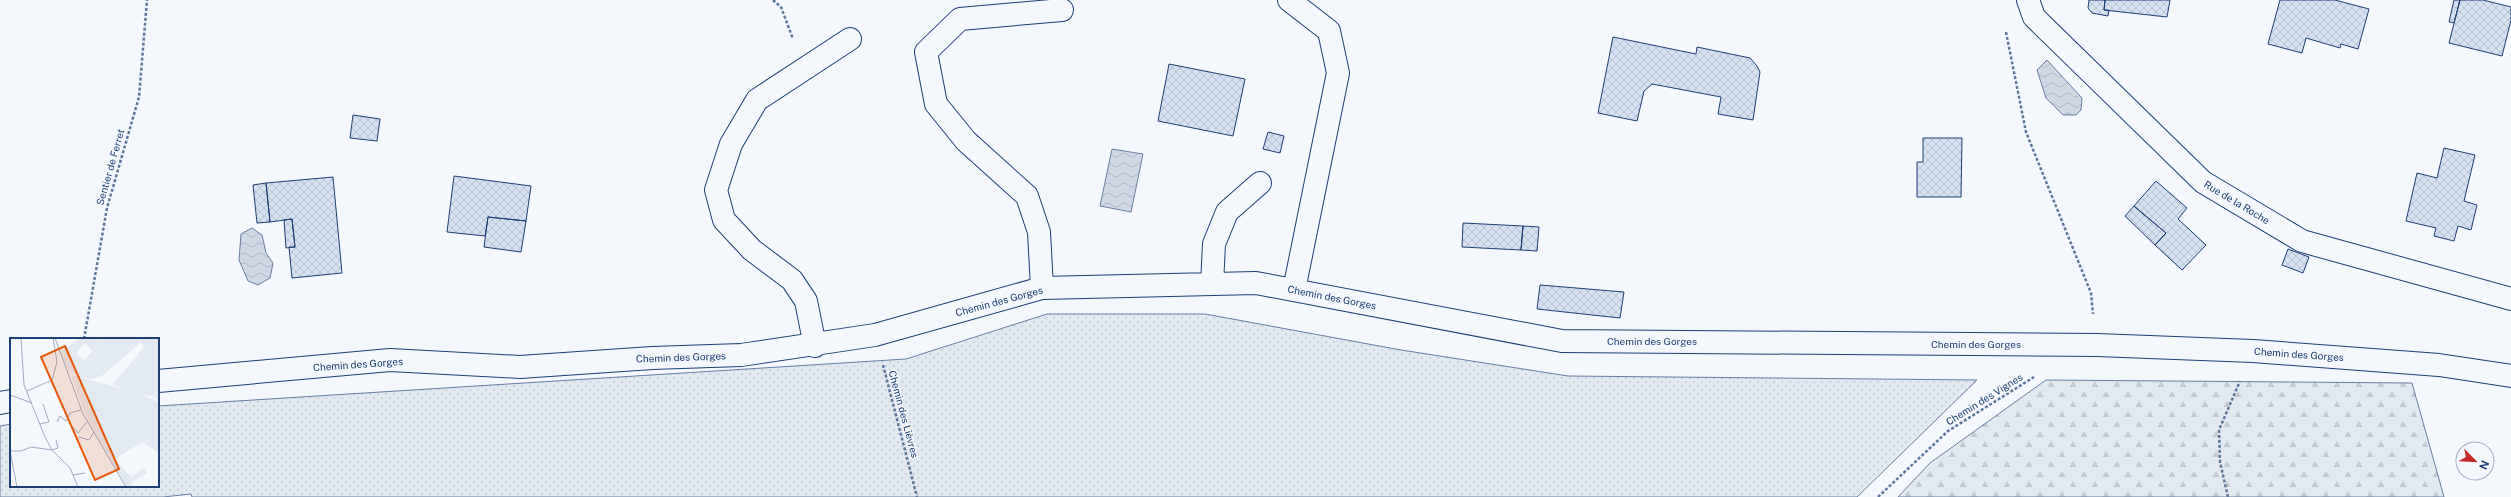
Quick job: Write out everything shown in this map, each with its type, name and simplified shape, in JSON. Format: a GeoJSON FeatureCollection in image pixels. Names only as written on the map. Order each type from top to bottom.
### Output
{"type":"FeatureCollection","features":[{"type":"Feature","properties":{"kind":"street"},"geometry":{"type":"LineString","coordinates":[[1289,0],[1329,31],[1338,73],[1294,290]]}},
{"type":"Feature","properties":{"kind":"street","name":"Rue de la Roche"},"geometry":{"type":"LineString","coordinates":[[2028,0],[2034,16],[2203,182],[2302,241],[2511,299]]}},
{"type":"Feature","properties":{"kind":"street"},"geometry":{"type":"LineString","coordinates":[[1042,288],[1039,232],[1027,196],[966,141],[936,104],[926,52],[960,19],[1062,10]]}},
{"type":"Feature","properties":{"kind":"street"},"geometry":{"type":"LineString","coordinates":[[815,346],[806,301],[792,280],[752,250],[724,220],[716,190],[731,144],[757,100],[850,39]]}},
{"type":"Feature","properties":{"kind":"street"},"geometry":{"type":"LineString","coordinates":[[1212,284],[1214,244],[1227,212],[1260,183]]}},
{"type":"Feature","properties":{"kind":"street","name":"Chemin des Gorges"},"geometry":{"type":"LineString","coordinates":[[159,381],[390,360],[520,367],[652,358],[741,355],[815,346],[875,335],[1042,288],[1256,283],[1562,341],[2097,345],[2253,351],[2439,365],[2511,376]]}},
{"type":"Feature","properties":{"kind":"street"},"geometry":{"type":"LineString","coordinates":[[0,403],[10,401]]}},
{"type":"Feature","properties":{"kind":"path","name":"Sentier de Ferret"},"geometry":{"type":"LineString","coordinates":[[84,338],[107,208],[138,97],[147,0]]}},
{"type":"Feature","properties":{"kind":"path"},"geometry":{"type":"LineString","coordinates":[[773,0],[781,7],[805,68]]}},
{"type":"Feature","properties":{"kind":"path"},"geometry":{"type":"LineString","coordinates":[[2004,24],[2026,132],[2091,293],[2097,345]]}},
{"type":"Feature","properties":{"kind":"path","name":"Chemin des Lièvres"},"geometry":{"type":"LineString","coordinates":[[875,335],[917,497]]}},
{"type":"Feature","properties":{"kind":"path","name":"Chemin des Vignes"},"geometry":{"type":"LineString","coordinates":[[1878,497],[1948,431],[2042,371],[2058,345]]}},
{"type":"Feature","properties":{"kind":"path"},"geometry":{"type":"LineString","coordinates":[[2228,497],[2220,462],[2219,430],[2253,351]]}},
{"type":"Feature","properties":{"kind":"green space"},"geometry":{"type":"Polygon","coordinates":[[[1047,314],[1205,314],[1401,350],[1568,376],[1977,380],[1857,497],[192,497],[191,494],[163,497],[0,497],[0,426],[10,424],[10,487],[159,487],[159,406],[906,359],[1047,314]]]}},
{"type":"Feature","properties":{"kind":"green space"},"geometry":{"type":"Polygon","coordinates":[[[2046,380],[2412,383],[2444,497],[1898,497],[1930,463],[2046,380]]]}},
{"type":"Feature","properties":{"kind":"water"},"geometry":{"type":"Polygon","coordinates":[[[2047,60],[2082,98],[2081,110],[2076,115],[2063,115],[2046,98],[2037,70],[2047,60]]]}},
{"type":"Feature","properties":{"kind":"water"},"geometry":{"type":"Polygon","coordinates":[[[1112,149],[1143,154],[1131,212],[1100,206],[1112,149]]]}},
{"type":"Feature","properties":{"kind":"water"},"geometry":{"type":"Polygon","coordinates":[[[252,228],[262,235],[266,253],[273,263],[270,278],[258,285],[248,281],[239,260],[241,234],[252,228]]]}},
{"type":"Feature","properties":{"kind":"building"},"geometry":{"type":"Polygon","coordinates":[[[2089,0],[2105,0],[2104,10],[2109,10],[2108,16],[2092,13],[2088,8],[2089,0]]]}},
{"type":"Feature","properties":{"kind":"building"},"geometry":{"type":"Polygon","coordinates":[[[2105,0],[2170,0],[2167,17],[2104,10],[2105,0]]]}},
{"type":"Feature","properties":{"kind":"building"},"geometry":{"type":"Polygon","coordinates":[[[2280,0],[2335,0],[2369,9],[2358,49],[2341,44],[2340,48],[2306,38],[2302,53],[2268,44],[2280,0]]]}},
{"type":"Feature","properties":{"kind":"building"},"geometry":{"type":"Polygon","coordinates":[[[2454,0],[2460,0],[2454,23],[2449,22],[2454,0]]]}},
{"type":"Feature","properties":{"kind":"building"},"geometry":{"type":"Polygon","coordinates":[[[2460,0],[2483,0],[2511,7],[2511,20],[2502,56],[2449,43],[2460,0]]]}},
{"type":"Feature","properties":{"kind":"building"},"geometry":{"type":"Polygon","coordinates":[[[1613,37],[1696,54],[1697,47],[1750,58],[1760,72],[1753,120],[1718,114],[1721,97],[1652,84],[1644,91],[1637,121],[1598,113],[1613,37]]]}},
{"type":"Feature","properties":{"kind":"building"},"geometry":{"type":"Polygon","coordinates":[[[1169,64],[1245,79],[1233,136],[1158,121],[1169,64]]]}},
{"type":"Feature","properties":{"kind":"building"},"geometry":{"type":"Polygon","coordinates":[[[353,115],[380,119],[377,141],[350,138],[353,115]]]}},
{"type":"Feature","properties":{"kind":"building"},"geometry":{"type":"Polygon","coordinates":[[[1268,132],[1284,136],[1280,153],[1263,149],[1268,132]]]}},
{"type":"Feature","properties":{"kind":"building"},"geometry":{"type":"Polygon","coordinates":[[[1923,138],[1962,138],[1961,197],[1917,197],[1917,162],[1923,162],[1923,138]]]}},
{"type":"Feature","properties":{"kind":"building"},"geometry":{"type":"Polygon","coordinates":[[[2444,148],[2475,155],[2464,201],[2477,205],[2471,230],[2458,226],[2454,241],[2434,236],[2436,228],[2406,221],[2417,173],[2437,178],[2444,148]]]}},
{"type":"Feature","properties":{"kind":"building"},"geometry":{"type":"Polygon","coordinates":[[[454,176],[531,186],[526,221],[488,217],[485,236],[447,232],[454,176]]]}},
{"type":"Feature","properties":{"kind":"building"},"geometry":{"type":"Polygon","coordinates":[[[333,177],[342,273],[292,278],[289,247],[295,247],[292,219],[270,222],[266,183],[333,177]]]}},
{"type":"Feature","properties":{"kind":"building"},"geometry":{"type":"Polygon","coordinates":[[[2156,181],[2187,208],[2178,219],[2206,245],[2182,270],[2155,245],[2166,233],[2134,206],[2156,181]]]}},
{"type":"Feature","properties":{"kind":"building"},"geometry":{"type":"Polygon","coordinates":[[[266,183],[270,222],[257,223],[253,185],[266,183]]]}},
{"type":"Feature","properties":{"kind":"building"},"geometry":{"type":"Polygon","coordinates":[[[2134,206],[2166,233],[2155,245],[2125,216],[2134,206]]]}},
{"type":"Feature","properties":{"kind":"building"},"geometry":{"type":"Polygon","coordinates":[[[488,217],[526,221],[521,252],[484,247],[488,217]]]}},
{"type":"Feature","properties":{"kind":"building"},"geometry":{"type":"Polygon","coordinates":[[[292,219],[295,247],[286,248],[284,220],[292,219]]]}},
{"type":"Feature","properties":{"kind":"building"},"geometry":{"type":"Polygon","coordinates":[[[1463,223],[1523,226],[1521,250],[1462,247],[1463,223]]]}},
{"type":"Feature","properties":{"kind":"building"},"geometry":{"type":"Polygon","coordinates":[[[1523,226],[1539,227],[1537,251],[1521,250],[1523,226]]]}},
{"type":"Feature","properties":{"kind":"building"},"geometry":{"type":"Polygon","coordinates":[[[2288,249],[2309,257],[2303,273],[2282,265],[2288,249]]]}},
{"type":"Feature","properties":{"kind":"building"},"geometry":{"type":"Polygon","coordinates":[[[1540,285],[1624,292],[1620,318],[1537,309],[1540,285]]]}}]}
